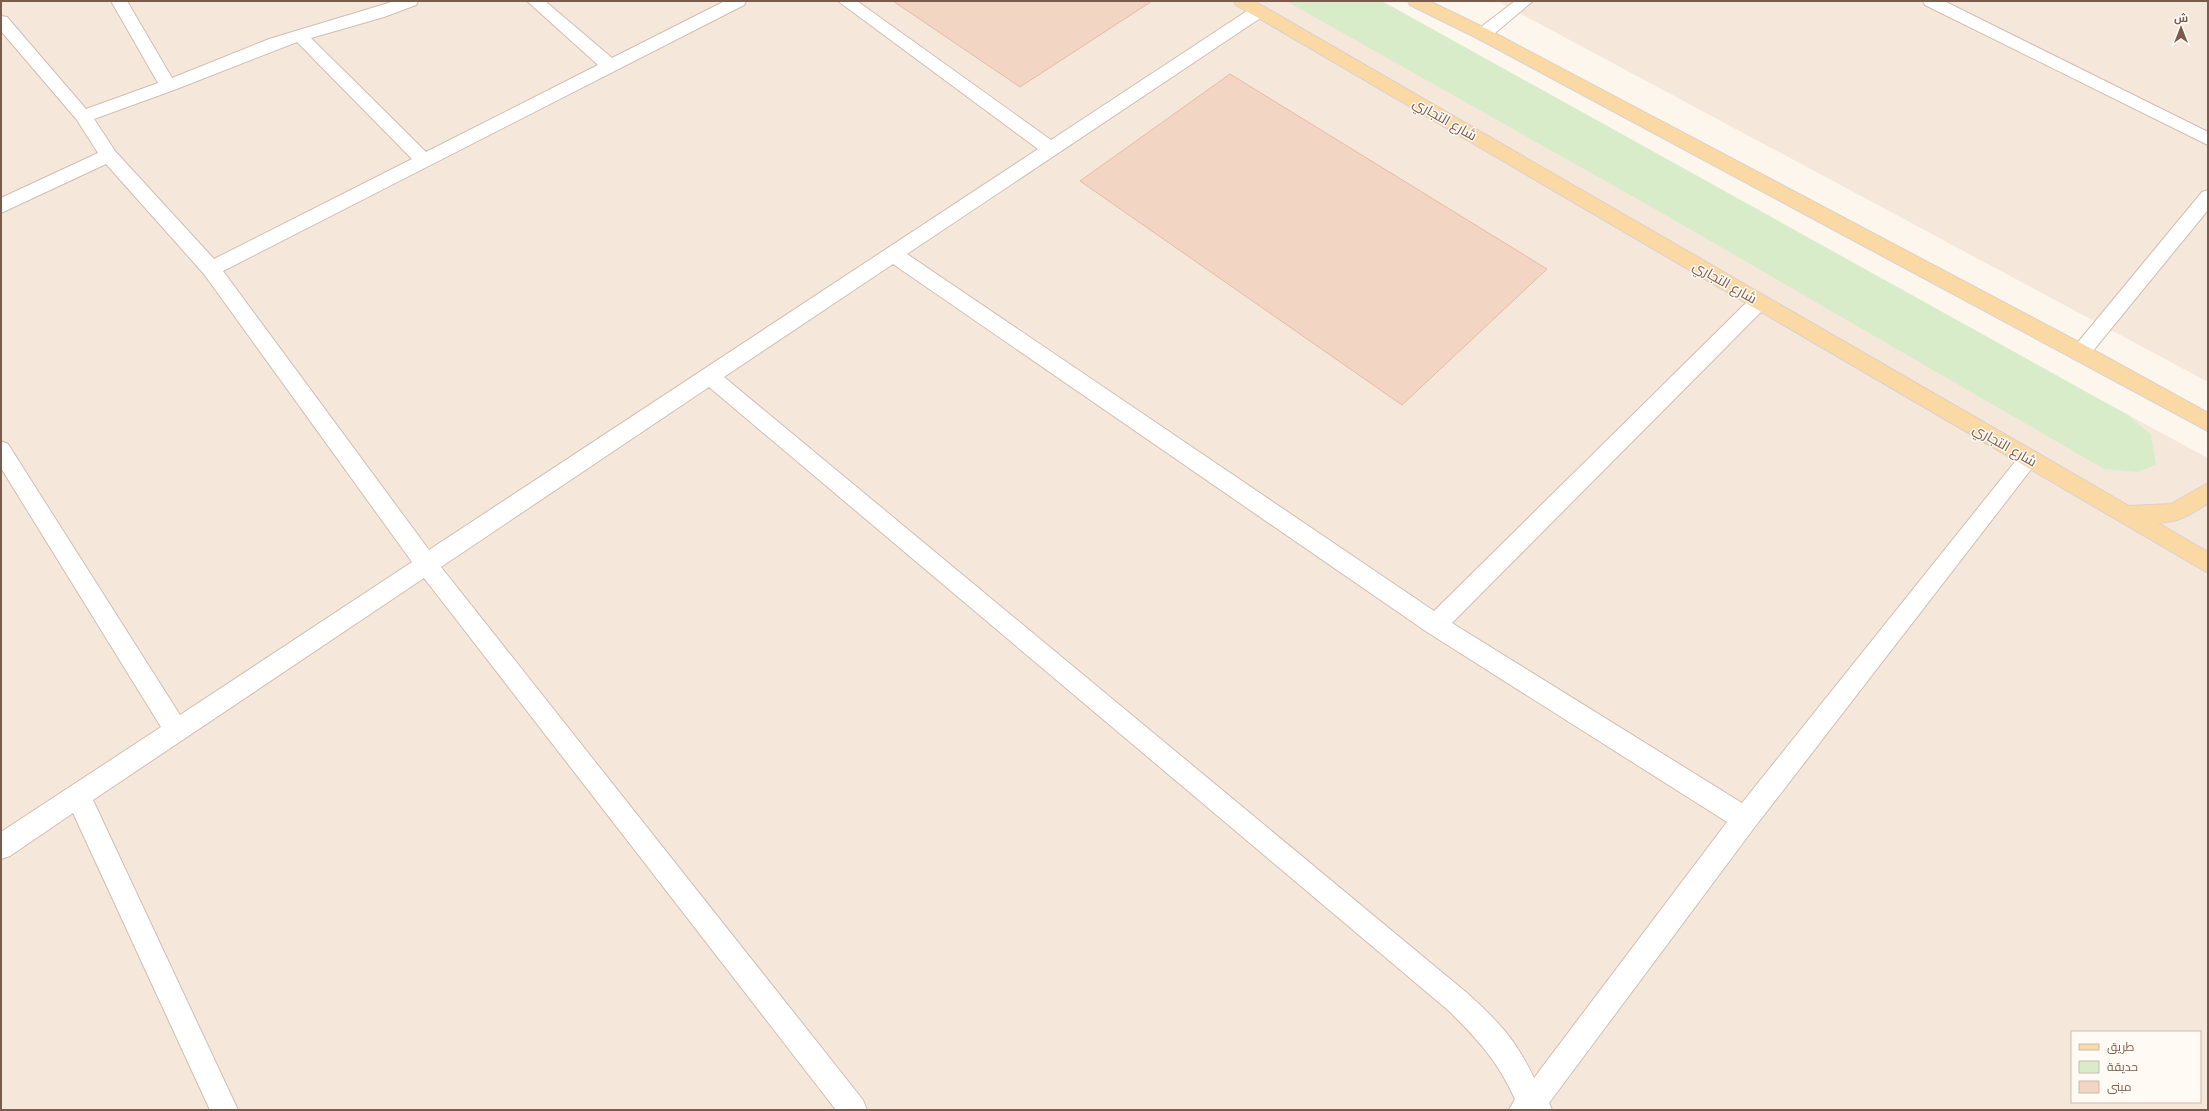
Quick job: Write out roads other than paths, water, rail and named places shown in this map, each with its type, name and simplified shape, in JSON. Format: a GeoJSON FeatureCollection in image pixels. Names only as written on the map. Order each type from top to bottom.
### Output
{"type":"FeatureCollection","features":[{"type":"Feature","properties":{"kind":"main road"},"geometry":{"type":"LineString","coordinates":[[1416,1],[1483,34],[2081,352],[2207,424]]}},
{"type":"Feature","properties":{"kind":"main road","name":"شارع التجاري"},"geometry":{"type":"LineString","coordinates":[[1251,6],[2029,459],[2128,515],[2208,563]]}},
{"type":"Feature","properties":{"kind":"main road"},"geometry":{"type":"LineString","coordinates":[[2128,515],[2174,513],[2208,492]]}},
{"type":"Feature","properties":{"kind":"street"},"geometry":{"type":"LineString","coordinates":[[119,1],[168,86]]}},
{"type":"Feature","properties":{"kind":"street"},"geometry":{"type":"LineString","coordinates":[[83,116],[168,86],[275,43],[378,13],[410,1]]}},
{"type":"Feature","properties":{"kind":"street"},"geometry":{"type":"LineString","coordinates":[[535,1],[610,66]]}},
{"type":"Feature","properties":{"kind":"street"},"geometry":{"type":"LineString","coordinates":[[211,269],[738,1]]}},
{"type":"Feature","properties":{"kind":"street"},"geometry":{"type":"LineString","coordinates":[[846,1],[1051,149]]}},
{"type":"Feature","properties":{"kind":"street"},"geometry":{"type":"LineString","coordinates":[[1483,34],[1525,1]]}},
{"type":"Feature","properties":{"kind":"street"},"geometry":{"type":"LineString","coordinates":[[1931,1],[2208,139]]}},
{"type":"Feature","properties":{"kind":"street"},"geometry":{"type":"LineString","coordinates":[[1,847],[1051,149],[1251,6]]}},
{"type":"Feature","properties":{"kind":"street"},"geometry":{"type":"LineString","coordinates":[[1,21],[83,116],[109,155],[211,269],[426,564],[852,1110]]}},
{"type":"Feature","properties":{"kind":"street"},"geometry":{"type":"LineString","coordinates":[[300,36],[424,161]]}},
{"type":"Feature","properties":{"kind":"street"},"geometry":{"type":"LineString","coordinates":[[1,206],[109,155]]}},
{"type":"Feature","properties":{"kind":"street"},"geometry":{"type":"LineString","coordinates":[[2081,352],[2208,197]]}},
{"type":"Feature","properties":{"kind":"street"},"geometry":{"type":"LineString","coordinates":[[893,254],[1435,625],[1745,819]]}},
{"type":"Feature","properties":{"kind":"street"},"geometry":{"type":"LineString","coordinates":[[1435,625],[1759,302]]}},
{"type":"Feature","properties":{"kind":"street"},"geometry":{"type":"LineString","coordinates":[[709,376],[1458,1002],[1487,1030],[1507,1053],[1531,1108],[1745,819],[2029,459]]}},
{"type":"Feature","properties":{"kind":"street"},"geometry":{"type":"LineString","coordinates":[[1,450],[176,730]]}},
{"type":"Feature","properties":{"kind":"street"},"geometry":{"type":"LineString","coordinates":[[78,796],[224,1110]]}}]}
